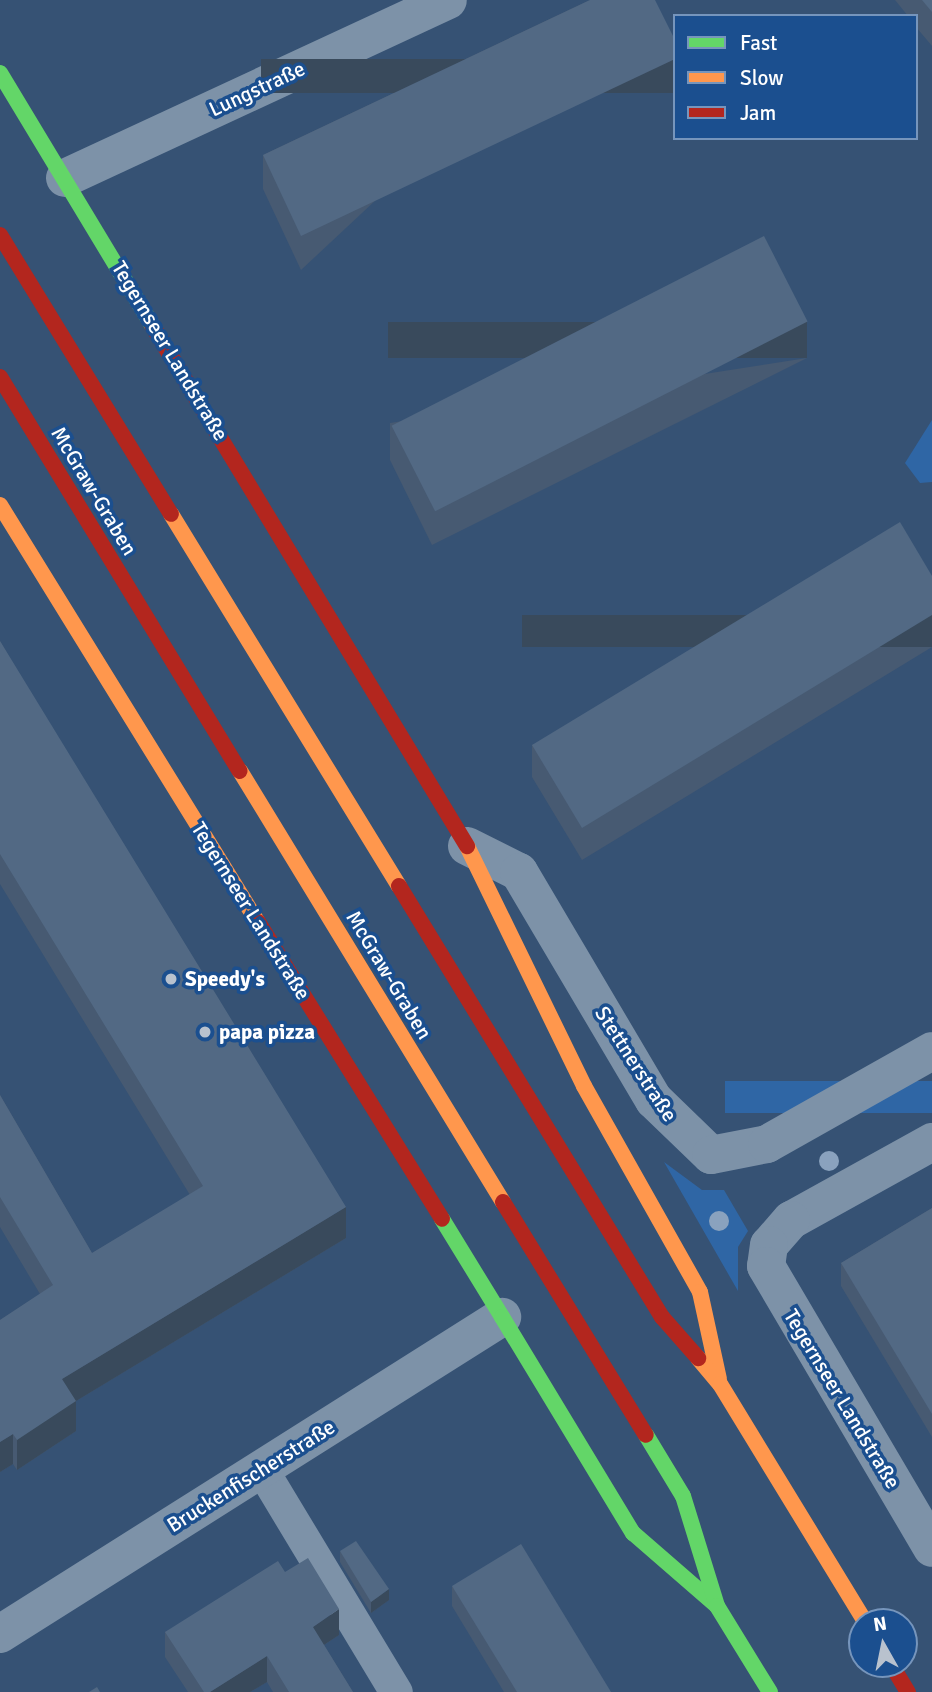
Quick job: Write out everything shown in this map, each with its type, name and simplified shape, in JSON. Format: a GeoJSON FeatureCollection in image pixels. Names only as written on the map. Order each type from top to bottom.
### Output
{"type":"FeatureCollection","features":[{"type":"Feature","properties":{"kind":"main road","name":"Tegernseer Landstraße"},"geometry":{"type":"LineString","coordinates":[[0,73],[467,846],[584,1086],[700,1292],[720,1384]]}},
{"type":"Feature","properties":{"kind":"main road"},"geometry":{"type":"LineString","coordinates":[[0,235],[662,1317],[720,1384],[856,1608]]}},
{"type":"Feature","properties":{"kind":"main road","name":"McGraw-Graben"},"geometry":{"type":"LineString","coordinates":[[0,377],[683,1496],[717,1606]]}},
{"type":"Feature","properties":{"kind":"main road","name":"Tegernseer Landstraße"},"geometry":{"type":"LineString","coordinates":[[0,505],[633,1532],[717,1606]]}},
{"type":"Feature","properties":{"kind":"main road"},"geometry":{"type":"LineString","coordinates":[[717,1606],[770,1692]]}},
{"type":"Feature","properties":{"kind":"street","name":"Lungstraße"},"geometry":{"type":"LineString","coordinates":[[65,178],[448,0]]}},
{"type":"Feature","properties":{"kind":"street","name":"Stettnerstraße"},"geometry":{"type":"LineString","coordinates":[[467,846],[519,872],[654,1100],[681,1133],[711,1155],[766,1144],[932,1051]]}},
{"type":"Feature","properties":{"kind":"street","name":"Tegernseer Landstraße"},"geometry":{"type":"LineString","coordinates":[[932,1142],[791,1220],[769,1245],[766,1266],[773,1283],[932,1548]]}},
{"type":"Feature","properties":{"kind":"street","name":"Bruckenfischerstraße"},"geometry":{"type":"LineString","coordinates":[[0,1634],[502,1317]]}},
{"type":"Feature","properties":{"kind":"lane"},"geometry":{"type":"LineString","coordinates":[[262,1470],[396,1692]]}},
{"type":"Feature","properties":{"kind":"shaded area"},"geometry":{"type":"Polygon","coordinates":[[[932,420],[932,482],[920,483],[905,463],[932,420]]]}},
{"type":"Feature","properties":{"kind":"shaded area"},"geometry":{"type":"Polygon","coordinates":[[[725,1081],[932,1081],[932,1113],[725,1113],[725,1081]]]}},
{"type":"Feature","properties":{"kind":"shaded area"},"geometry":{"type":"Polygon","coordinates":[[[664,1162],[702,1190],[724,1190],[748,1231],[738,1247],[738,1291],[664,1162]]]}},
{"type":"Feature","properties":{"kind":"building"},"geometry":{"type":"Polygon","coordinates":[[[590,0],[655,0],[673,36],[673,60],[301,236],[263,155],[590,0]]]}},
{"type":"Feature","properties":{"kind":"building"},"geometry":{"type":"Polygon","coordinates":[[[922,0],[932,0],[932,12],[922,0]]]}},
{"type":"Feature","properties":{"kind":"building"},"geometry":{"type":"Polygon","coordinates":[[[764,236],[808,322],[435,511],[392,426],[764,236]]]}},
{"type":"Feature","properties":{"kind":"building"},"geometry":{"type":"Polygon","coordinates":[[[900,522],[932,576],[932,615],[582,828],[532,745],[900,522]]]}},
{"type":"Feature","properties":{"kind":"building"},"geometry":{"type":"Polygon","coordinates":[[[0,641],[346,1207],[62,1379],[76,1401],[17,1440],[13,1434],[0,1442],[0,1320],[53,1285],[0,1197],[0,1095],[92,1253],[203,1186],[0,854],[0,641]]]}},
{"type":"Feature","properties":{"kind":"building"},"geometry":{"type":"Polygon","coordinates":[[[932,1208],[932,1414],[841,1263],[932,1208]]]}},
{"type":"Feature","properties":{"kind":"building"},"geometry":{"type":"Polygon","coordinates":[[[356,1541],[389,1589],[371,1602],[340,1551],[356,1541]]]}},
{"type":"Feature","properties":{"kind":"building"},"geometry":{"type":"Polygon","coordinates":[[[521,1544],[611,1692],[517,1692],[452,1586],[521,1544]]]}},
{"type":"Feature","properties":{"kind":"building"},"geometry":{"type":"Polygon","coordinates":[[[308,1558],[339,1609],[313,1627],[353,1692],[289,1692],[267,1656],[210,1692],[204,1692],[165,1632],[278,1561],[285,1572],[308,1558]]]}},
{"type":"Feature","properties":{"kind":"traffic: fast"},"geometry":{"type":"LineString","coordinates":[[0,73],[152,325]]}},
{"type":"Feature","properties":{"kind":"traffic: fast"},"geometry":{"type":"LineString","coordinates":[[442,1219],[502,1317]]}},
{"type":"Feature","properties":{"kind":"traffic: fast"},"geometry":{"type":"LineString","coordinates":[[502,1317],[633,1533],[717,1606]]}},
{"type":"Feature","properties":{"kind":"traffic: fast"},"geometry":{"type":"LineString","coordinates":[[646,1435],[683,1496],[717,1606],[770,1692]]}},
{"type":"Feature","properties":{"kind":"traffic: slow"},"geometry":{"type":"LineString","coordinates":[[0,505],[258,922]]}},
{"type":"Feature","properties":{"kind":"traffic: slow"},"geometry":{"type":"LineString","coordinates":[[171,514],[399,886]]}},
{"type":"Feature","properties":{"kind":"traffic: slow"},"geometry":{"type":"LineString","coordinates":[[240,771],[503,1202]]}},
{"type":"Feature","properties":{"kind":"traffic: slow"},"geometry":{"type":"LineString","coordinates":[[467,846],[584,1086],[700,1292],[719,1379]]}},
{"type":"Feature","properties":{"kind":"traffic: slow"},"geometry":{"type":"LineString","coordinates":[[698,1358],[720,1384],[856,1608]]}},
{"type":"Feature","properties":{"kind":"traffic: jam"},"geometry":{"type":"LineString","coordinates":[[0,235],[171,514]]}},
{"type":"Feature","properties":{"kind":"traffic: jam"},"geometry":{"type":"LineString","coordinates":[[152,325],[467,846]]}},
{"type":"Feature","properties":{"kind":"traffic: jam"},"geometry":{"type":"LineString","coordinates":[[0,377],[240,771]]}},
{"type":"Feature","properties":{"kind":"traffic: jam"},"geometry":{"type":"LineString","coordinates":[[399,886],[662,1317],[698,1358]]}},
{"type":"Feature","properties":{"kind":"traffic: jam"},"geometry":{"type":"LineString","coordinates":[[258,922],[442,1219]]}},
{"type":"Feature","properties":{"kind":"traffic: jam"},"geometry":{"type":"LineString","coordinates":[[503,1202],[646,1435]]}},
{"type":"Feature","properties":{"kind":"traffic: jam"},"geometry":{"type":"LineString","coordinates":[[900,1678],[908,1692]]}},
{"type":"Feature","properties":{"kind":"place","name":"Speedy's"},"geometry":{"type":"Point","coordinates":[171,979]}},
{"type":"Feature","properties":{"kind":"place","name":"papa pizza"},"geometry":{"type":"Point","coordinates":[205,1032]}}]}
